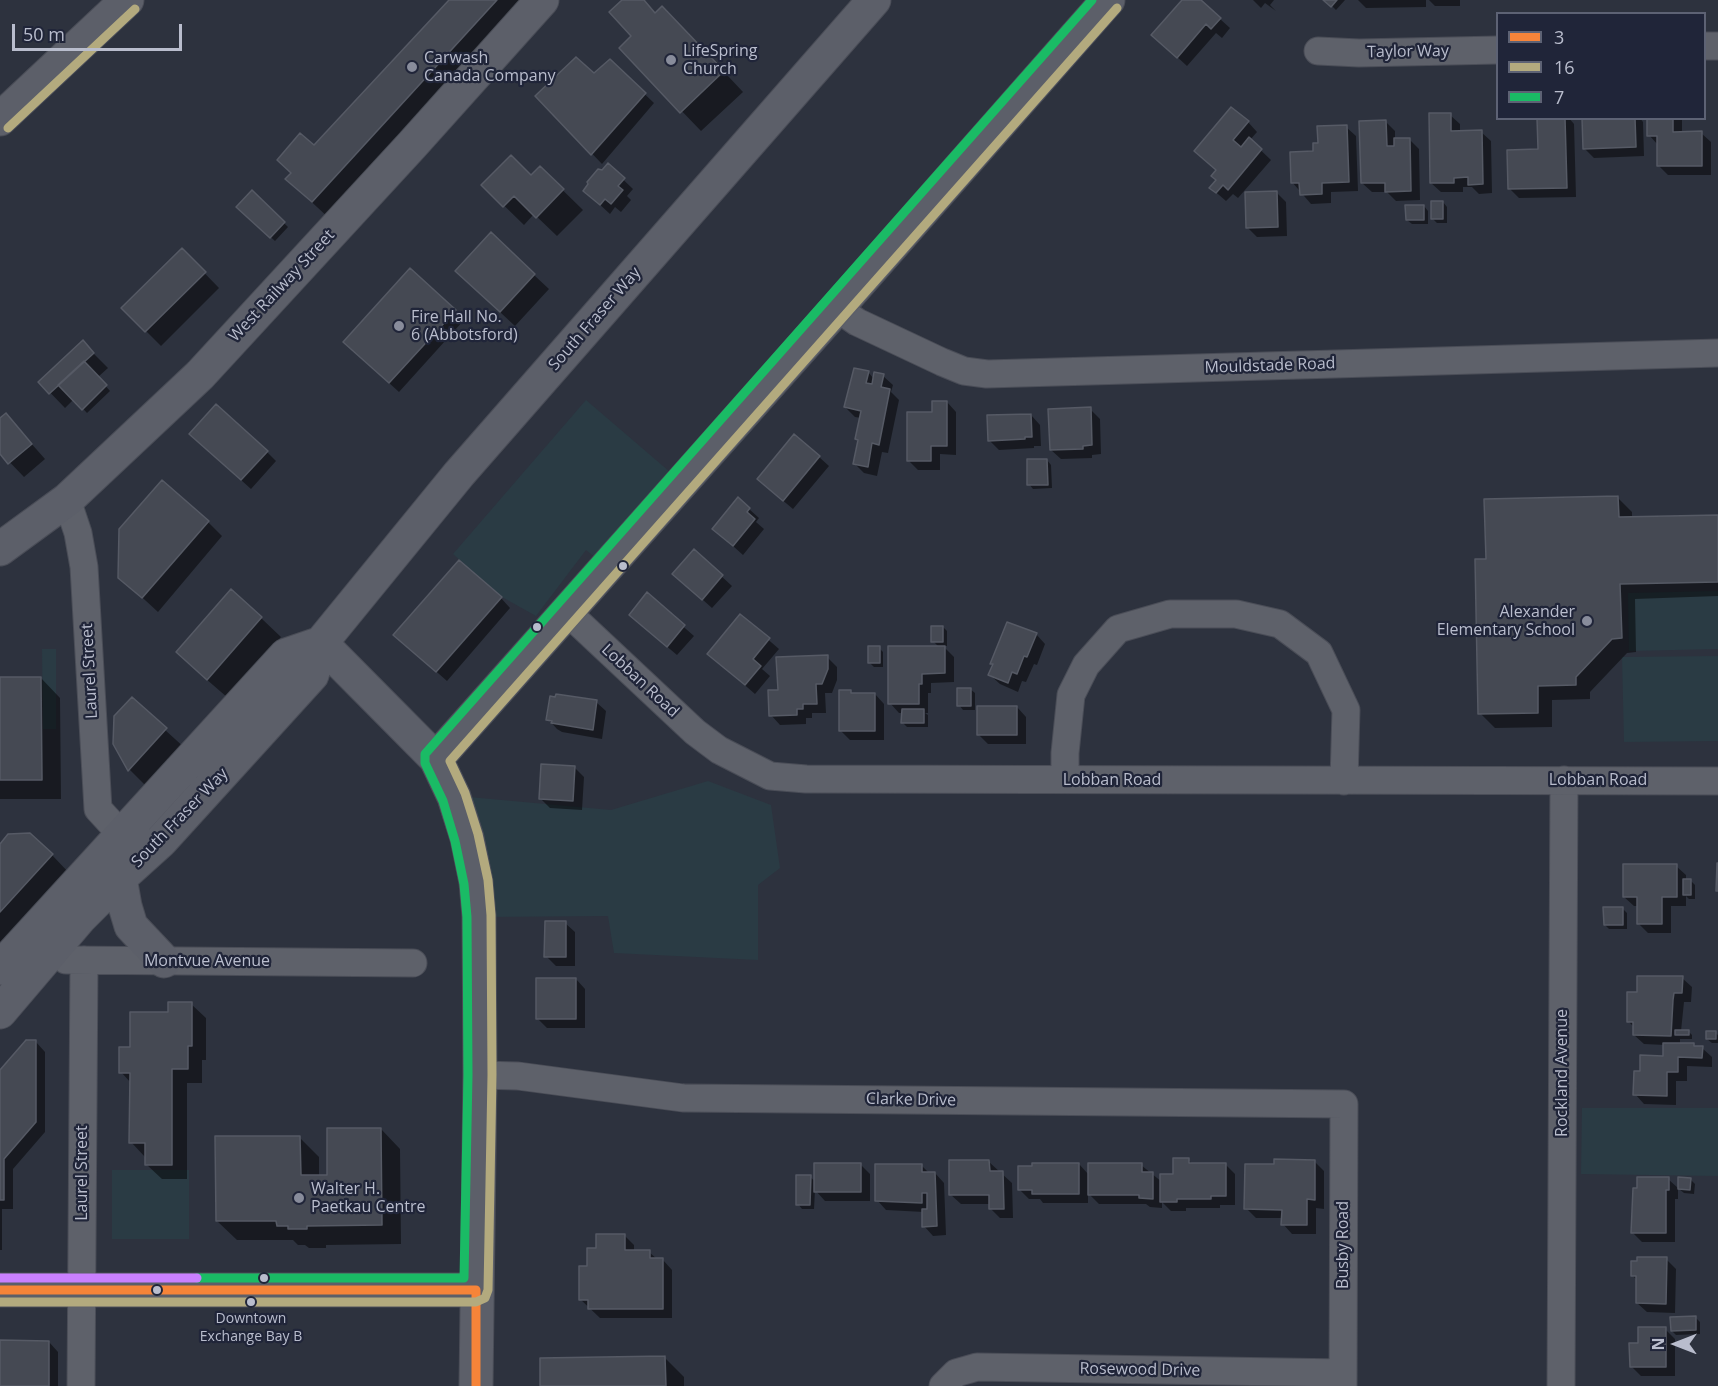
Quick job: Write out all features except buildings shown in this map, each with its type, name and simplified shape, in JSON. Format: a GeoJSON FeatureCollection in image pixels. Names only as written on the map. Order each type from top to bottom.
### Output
{"type":"FeatureCollection","features":[{"type":"Feature","properties":{"kind":"street"},"geometry":{"type":"LineString","coordinates":[[0,119],[127,0]]}},
{"type":"Feature","properties":{"kind":"street","name":"West Railway Street"},"geometry":{"type":"LineString","coordinates":[[0,549],[68,500],[200,375],[542,0]]}},
{"type":"Feature","properties":{"kind":"street","name":"South Fraser Way"},"geometry":{"type":"LineString","coordinates":[[0,1012],[80,918],[161,841],[312,675],[321,643],[459,474],[874,0]]}},
{"type":"Feature","properties":{"kind":"street"},"geometry":{"type":"LineString","coordinates":[[436,759],[1108,0]]}},
{"type":"Feature","properties":{"kind":"street","name":"Taylor Way"},"geometry":{"type":"LineString","coordinates":[[1318,51],[1359,53],[1496,50]]}},
{"type":"Feature","properties":{"kind":"street","name":"Mouldstade Road"},"geometry":{"type":"LineString","coordinates":[[837,308],[857,322],[942,362],[964,371],[987,374],[1718,353]]}},
{"type":"Feature","properties":{"kind":"street","name":"Laurel Street"},"geometry":{"type":"LineString","coordinates":[[68,500],[78,533],[84,567],[98,809],[121,834]]}},
{"type":"Feature","properties":{"kind":"street","name":"Lobban Road"},"geometry":{"type":"LineString","coordinates":[[566,611],[695,732],[718,750],[770,776],[806,779],[1718,781]]}},
{"type":"Feature","properties":{"kind":"street"},"geometry":{"type":"LineString","coordinates":[[1065,779],[1065,753],[1071,695],[1086,664],[1118,629],[1170,614],[1236,614],[1280,624],[1319,653],[1346,710],[1344,781]]}},
{"type":"Feature","properties":{"kind":"street"},"geometry":{"type":"LineString","coordinates":[[321,643],[436,759],[458,807],[467,838],[476,882],[479,916],[480,1075],[476,1386]]}},
{"type":"Feature","properties":{"kind":"street","name":"South Fraser Way"},"geometry":{"type":"LineString","coordinates":[[3,962],[286,655],[321,643]]}},
{"type":"Feature","properties":{"kind":"street","name":"Rockland Avenue"},"geometry":{"type":"LineString","coordinates":[[1564,780],[1566,1379]]}},
{"type":"Feature","properties":{"kind":"street"},"geometry":{"type":"LineString","coordinates":[[120,878],[131,926],[164,961]]}},
{"type":"Feature","properties":{"kind":"street","name":"Montvue Avenue"},"geometry":{"type":"LineString","coordinates":[[3,962],[44,959],[413,963]]}},
{"type":"Feature","properties":{"kind":"street","name":"Laurel Street"},"geometry":{"type":"LineString","coordinates":[[81,1386],[84,960]]}},
{"type":"Feature","properties":{"kind":"street","name":"Clarke Drive"},"geometry":{"type":"LineString","coordinates":[[480,1075],[518,1076],[683,1098],[1344,1104]]}},
{"type":"Feature","properties":{"kind":"street","name":"Busby Road"},"geometry":{"type":"LineString","coordinates":[[1342,1379],[1344,1104]]}},
{"type":"Feature","properties":{"kind":"street"},"geometry":{"type":"LineString","coordinates":[[0,1290],[476,1290]]}},
{"type":"Feature","properties":{"kind":"street","name":"Rosewood Drive"},"geometry":{"type":"LineString","coordinates":[[943,1386],[956,1373],[977,1367],[1342,1379]]}},
{"type":"Feature","properties":{"kind":"shaded area"},"geometry":{"type":"Polygon","coordinates":[[[586,400],[670,472],[596,558],[586,550],[536,616],[502,597],[453,554],[586,400]]]}},
{"type":"Feature","properties":{"kind":"shaded area"},"geometry":{"type":"Polygon","coordinates":[[[1718,591],[1718,649],[1629,651],[1628,593],[1718,591]]]}},
{"type":"Feature","properties":{"kind":"shaded area"},"geometry":{"type":"Polygon","coordinates":[[[42,649],[56,649],[56,729],[43,729],[42,649]]]}},
{"type":"Feature","properties":{"kind":"shaded area"},"geometry":{"type":"Polygon","coordinates":[[[1718,656],[1718,741],[1624,742],[1622,657],[1718,656]]]}},
{"type":"Feature","properties":{"kind":"shaded area"},"geometry":{"type":"Polygon","coordinates":[[[708,781],[771,805],[780,868],[758,885],[758,960],[614,953],[608,916],[482,917],[458,796],[611,810],[708,781]]]}},
{"type":"Feature","properties":{"kind":"shaded area"},"geometry":{"type":"Polygon","coordinates":[[[1582,1108],[1718,1108],[1718,1176],[1581,1174],[1582,1108]]]}},
{"type":"Feature","properties":{"kind":"shaded area"},"geometry":{"type":"Polygon","coordinates":[[[112,1170],[189,1170],[189,1239],[112,1239],[112,1170]]]}},
{"type":"Feature","properties":{"kind":"transit line","name":"7"},"geometry":{"type":"LineString","coordinates":[[197,1278],[464,1278],[468,1075],[467,917],[464,884],[455,841],[443,801],[425,763],[425,754],[1092,0]]}},
{"type":"Feature","properties":{"kind":"transit line","name":"16"},"geometry":{"type":"LineString","coordinates":[[0,1302],[476,1302],[485,1298],[488,1290],[492,1075],[491,915],[488,880],[478,834],[465,793],[450,761],[1117,8]]}},
{"type":"Feature","properties":{"kind":"transit line","name":"16"},"geometry":{"type":"LineString","coordinates":[[8,128],[135,9]]}},
{"type":"Feature","properties":{"kind":"transit line"},"geometry":{"type":"LineString","coordinates":[[0,1278],[197,1278]]}},
{"type":"Feature","properties":{"kind":"transit line","name":"3"},"geometry":{"type":"LineString","coordinates":[[0,1290],[476,1290]]}},
{"type":"Feature","properties":{"kind":"transit line","name":"3"},"geometry":{"type":"LineString","coordinates":[[476,1290],[476,1386]]}},
{"type":"Feature","properties":{"kind":"place","name":"LifeSpring Church"},"geometry":{"type":"Point","coordinates":[671,60]}},
{"type":"Feature","properties":{"kind":"place","name":"Carwash Canada Company"},"geometry":{"type":"Point","coordinates":[412,67]}},
{"type":"Feature","properties":{"kind":"place","name":"Fire Hall No. 6 (Abbotsford)"},"geometry":{"type":"Point","coordinates":[399,326]}},
{"type":"Feature","properties":{"kind":"place","name":"Alexander Elementary School"},"geometry":{"type":"Point","coordinates":[1587,621]}},
{"type":"Feature","properties":{"kind":"place","name":"Walter H. Paetkau Centre"},"geometry":{"type":"Point","coordinates":[299,1198]}},
{"type":"Feature","properties":{"kind":"place","name":"Downtown Exchange Bay B"},"geometry":{"type":"Point","coordinates":[251,1302]}}]}
